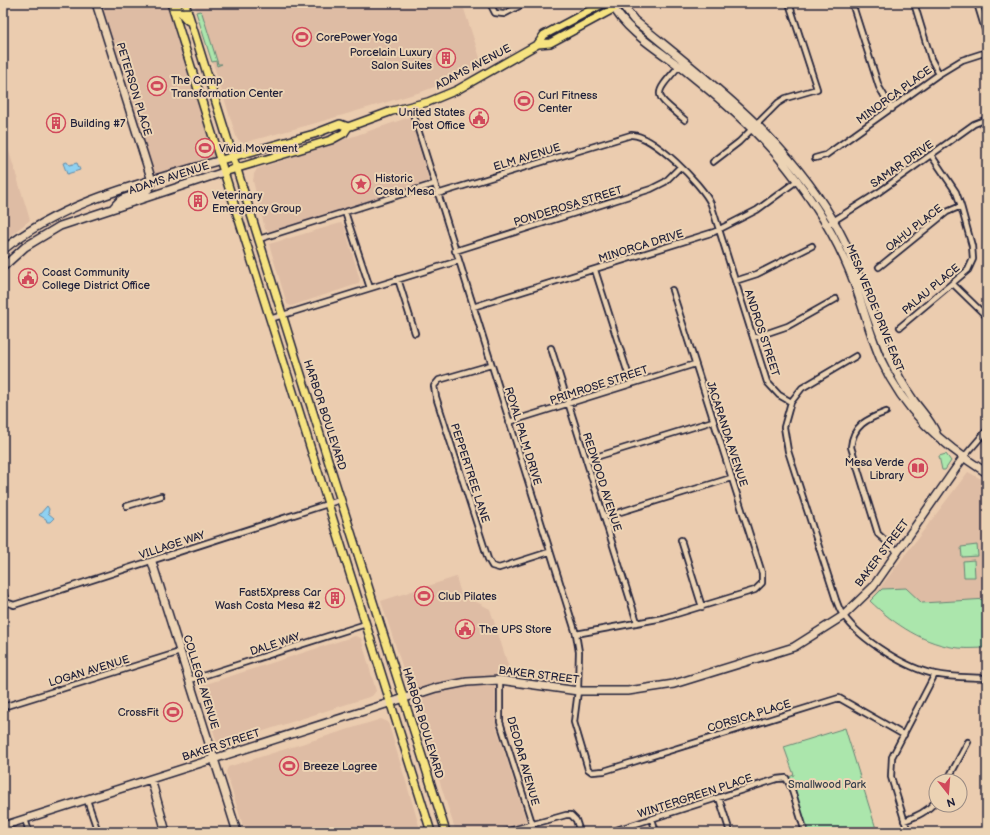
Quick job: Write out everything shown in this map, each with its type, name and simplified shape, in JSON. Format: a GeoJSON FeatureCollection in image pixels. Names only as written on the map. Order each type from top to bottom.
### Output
{"type":"FeatureCollection","features":[{"type":"Feature","properties":{"kind":"main road","name":"HARBOR BOULEVARD"},"geometry":{"type":"LineString","coordinates":[[185,3],[282,316],[446,832]]}},
{"type":"Feature","properties":{"kind":"main road","name":"ADAMS AVENUE"},"geometry":{"type":"LineString","coordinates":[[224,172],[331,140],[344,133],[348,127],[381,115],[428,102],[457,90],[538,44],[544,35],[604,3]]}},
{"type":"Feature","properties":{"kind":"main road","name":"ADAMS AVENUE"},"geometry":{"type":"LineString","coordinates":[[538,44],[550,44],[613,6],[622,3]]}},
{"type":"Feature","properties":{"kind":"main road","name":"HARBOR BOULEVARD"},"geometry":{"type":"LineString","coordinates":[[171,4],[431,832]]}},
{"type":"Feature","properties":{"kind":"main road"},"geometry":{"type":"LineString","coordinates":[[171,4],[179,8],[184,19],[191,22]]}},
{"type":"Feature","properties":{"kind":"main road","name":"ADAMS AVENUE"},"geometry":{"type":"LineString","coordinates":[[221,160],[314,134],[340,124],[348,127]]}},
{"type":"Feature","properties":{"kind":"street","name":"PETERSON PLACE"},"geometry":{"type":"LineString","coordinates":[[96,3],[152,181]]}},
{"type":"Feature","properties":{"kind":"street"},"geometry":{"type":"LineString","coordinates":[[490,3],[495,13],[504,14],[525,3]]}},
{"type":"Feature","properties":{"kind":"street","name":"MESA VERDE DRIVE EAST"},"geometry":{"type":"LineString","coordinates":[[622,3],[634,20],[682,64],[755,126],[800,178],[830,223],[884,366],[894,383],[914,414],[928,430],[936,433],[963,458],[987,473]]}},
{"type":"Feature","properties":{"kind":"street"},"geometry":{"type":"LineString","coordinates":[[712,162],[755,126],[780,101],[817,89],[789,3]]}},
{"type":"Feature","properties":{"kind":"street"},"geometry":{"type":"LineString","coordinates":[[852,3],[879,87],[892,109]]}},
{"type":"Feature","properties":{"kind":"street"},"geometry":{"type":"LineString","coordinates":[[914,3],[931,59],[939,74]]}},
{"type":"Feature","properties":{"kind":"street"},"geometry":{"type":"LineString","coordinates":[[977,3],[987,36]]}},
{"type":"Feature","properties":{"kind":"street","name":"MESA VERDE DRIVE EAST"},"geometry":{"type":"LineString","coordinates":[[613,6],[624,23],[682,64]]}},
{"type":"Feature","properties":{"kind":"street","name":"MINORCA PLACE"},"geometry":{"type":"LineString","coordinates":[[815,158],[826,155],[939,74],[962,60],[987,52]]}},
{"type":"Feature","properties":{"kind":"street"},"geometry":{"type":"LineString","coordinates":[[682,64],[661,88],[659,94],[663,102],[685,120]]}},
{"type":"Feature","properties":{"kind":"street","name":"ROYAL PALM DRIVE"},"geometry":{"type":"LineString","coordinates":[[411,107],[549,552],[576,634],[579,652],[578,691],[574,722],[586,764],[592,772]]}},
{"type":"Feature","properties":{"kind":"street","name":"SAMAR DRIVE"},"geometry":{"type":"LineString","coordinates":[[830,223],[879,192],[974,124],[987,119]]}},
{"type":"Feature","properties":{"kind":"street","name":"ANDROS STREET"},"geometry":{"type":"LineString","coordinates":[[622,136],[634,135],[645,138],[680,167],[699,185],[706,194],[719,230],[767,382],[779,395],[791,402]]}},
{"type":"Feature","properties":{"kind":"street","name":"ELM AVENUE"},"geometry":{"type":"LineString","coordinates":[[437,194],[622,136]]}},
{"type":"Feature","properties":{"kind":"street","name":"PALAU PLACE"},"geometry":{"type":"LineString","coordinates":[[900,326],[953,284],[968,270],[973,259],[972,246],[956,192],[931,155]]}},
{"type":"Feature","properties":{"kind":"street","name":"ADAMS AVENUE"},"geometry":{"type":"LineString","coordinates":[[3,250],[21,235],[65,210],[221,160]]}},
{"type":"Feature","properties":{"kind":"street","name":"PONDEROSA STREET"},"geometry":{"type":"LineString","coordinates":[[455,251],[651,189],[665,182],[680,167]]}},
{"type":"Feature","properties":{"kind":"street","name":"ADAMS AVENUE"},"geometry":{"type":"LineString","coordinates":[[3,267],[15,255],[42,235],[60,226],[224,172]]}},
{"type":"Feature","properties":{"kind":"street","name":"MINORCA DRIVE"},"geometry":{"type":"LineString","coordinates":[[473,307],[719,230],[757,210],[800,178]]}},
{"type":"Feature","properties":{"kind":"street"},"geometry":{"type":"LineString","coordinates":[[108,195],[112,208],[121,200],[142,194],[149,189],[152,181]]}},
{"type":"Feature","properties":{"kind":"street"},"geometry":{"type":"LineString","coordinates":[[259,239],[434,184]]}},
{"type":"Feature","properties":{"kind":"street","name":"OAHU PLACE"},"geometry":{"type":"LineString","coordinates":[[880,267],[947,212],[961,206]]}},
{"type":"Feature","properties":{"kind":"street"},"geometry":{"type":"LineString","coordinates":[[345,212],[370,288]]}},
{"type":"Feature","properties":{"kind":"street"},"geometry":{"type":"LineString","coordinates":[[36,226],[42,235]]}},
{"type":"Feature","properties":{"kind":"street"},"geometry":{"type":"LineString","coordinates":[[735,281],[757,274],[812,246]]}},
{"type":"Feature","properties":{"kind":"street"},"geometry":{"type":"LineString","coordinates":[[270,319],[458,261]]}},
{"type":"Feature","properties":{"kind":"street"},"geometry":{"type":"LineString","coordinates":[[595,270],[631,383]]}},
{"type":"Feature","properties":{"kind":"street"},"geometry":{"type":"LineString","coordinates":[[398,279],[415,333]]}},
{"type":"Feature","properties":{"kind":"street"},"geometry":{"type":"LineString","coordinates":[[953,284],[987,317]]}},
{"type":"Feature","properties":{"kind":"street","name":"JACARANDA AVENUE"},"geometry":{"type":"LineString","coordinates":[[672,290],[762,573],[762,583],[755,590],[702,607]]}},
{"type":"Feature","properties":{"kind":"street"},"geometry":{"type":"LineString","coordinates":[[753,338],[788,326],[836,299]]}},
{"type":"Feature","properties":{"kind":"street","name":"REDWOOD AVENUE"},"geometry":{"type":"LineString","coordinates":[[551,348],[637,622]]}},
{"type":"Feature","properties":{"kind":"street"},"geometry":{"type":"LineString","coordinates":[[856,356],[802,388],[791,402],[784,426],[788,451],[836,600],[843,616],[855,628],[885,652],[911,666],[935,674],[987,678]]}},
{"type":"Feature","properties":{"kind":"street","name":"PRIMROSE STREET"},"geometry":{"type":"LineString","coordinates":[[509,422],[695,364]]}},
{"type":"Feature","properties":{"kind":"street","name":"PEPPERTREE LANE"},"geometry":{"type":"LineString","coordinates":[[491,365],[439,380],[434,386],[436,397],[488,559],[492,566],[499,568],[549,552]]}},
{"type":"Feature","properties":{"kind":"street"},"geometry":{"type":"LineString","coordinates":[[886,412],[862,422],[854,433],[851,448],[878,534],[898,552]]}},
{"type":"Feature","properties":{"kind":"street"},"geometry":{"type":"LineString","coordinates":[[586,460],[713,421]]}},
{"type":"Feature","properties":{"kind":"street","name":"BAKER STREET"},"geometry":{"type":"LineString","coordinates":[[3,826],[436,688],[467,682],[500,680],[578,691],[628,691],[674,684],[794,647],[843,616],[873,587],[963,458],[987,430]]}},
{"type":"Feature","properties":{"kind":"street"},"geometry":{"type":"LineString","coordinates":[[604,517],[731,478]]}},
{"type":"Feature","properties":{"kind":"street"},"geometry":{"type":"LineString","coordinates":[[127,506],[160,496]]}},
{"type":"Feature","properties":{"kind":"street","name":"VILLAGE WAY"},"geometry":{"type":"LineString","coordinates":[[3,591],[6,602],[14,605],[152,562],[340,500]]}},
{"type":"Feature","properties":{"kind":"street"},"geometry":{"type":"LineString","coordinates":[[576,634],[663,618],[702,607],[681,540]]}},
{"type":"Feature","properties":{"kind":"street","name":"COLLEGE AVENUE"},"geometry":{"type":"LineString","coordinates":[[152,562],[237,832]]}},
{"type":"Feature","properties":{"kind":"street","name":"DALE WAY"},"geometry":{"type":"LineString","coordinates":[[190,680],[366,624]]}},
{"type":"Feature","properties":{"kind":"street","name":"LOGAN AVENUE"},"geometry":{"type":"LineString","coordinates":[[3,707],[180,652]]}},
{"type":"Feature","properties":{"kind":"street"},"geometry":{"type":"LineString","coordinates":[[908,832],[891,777],[892,756],[935,674]]}},
{"type":"Feature","properties":{"kind":"street","name":"DEODAR AVENUE"},"geometry":{"type":"LineString","coordinates":[[500,680],[500,722],[532,823]]}},
{"type":"Feature","properties":{"kind":"street","name":"CORSICA PLACE"},"geometry":{"type":"LineString","coordinates":[[592,772],[604,771],[839,698],[904,735]]}},
{"type":"Feature","properties":{"kind":"street"},"geometry":{"type":"LineString","coordinates":[[951,773],[968,742]]}},
{"type":"Feature","properties":{"kind":"street","name":"WINTERGREEN PLACE"},"geometry":{"type":"LineString","coordinates":[[610,832],[777,779],[786,778],[791,787],[805,832]]}},
{"type":"Feature","properties":{"kind":"street"},"geometry":{"type":"LineString","coordinates":[[151,780],[166,832]]}},
{"type":"Feature","properties":{"kind":"street"},"geometry":{"type":"LineString","coordinates":[[719,798],[730,832]]}},
{"type":"Feature","properties":{"kind":"street"},"geometry":{"type":"LineString","coordinates":[[87,800],[98,832]]}},
{"type":"Feature","properties":{"kind":"street"},"geometry":{"type":"LineString","coordinates":[[904,821],[919,816],[928,810]]}},
{"type":"Feature","properties":{"kind":"street"},"geometry":{"type":"LineString","coordinates":[[505,832],[532,823],[571,815],[576,820],[580,832]]}},
{"type":"Feature","properties":{"kind":"street"},"geometry":{"type":"LineString","coordinates":[[652,818],[656,832]]}},
{"type":"Feature","properties":{"kind":"street"},"geometry":{"type":"LineString","coordinates":[[25,819],[29,832]]}},
{"type":"Feature","properties":{"kind":"shaded area"},"geometry":{"type":"Polygon","coordinates":[[[99,3],[167,3],[216,159],[154,178],[99,3]]]}},
{"type":"Feature","properties":{"kind":"shaded area"},"geometry":{"type":"Polygon","coordinates":[[[194,3],[462,3],[482,64],[450,81],[421,92],[243,143],[237,139],[194,3]]]}},
{"type":"Feature","properties":{"kind":"shaded area"},"geometry":{"type":"Polygon","coordinates":[[[410,117],[429,181],[342,211],[270,232],[265,229],[253,181],[254,174],[257,169],[410,117]]]}},
{"type":"Feature","properties":{"kind":"shaded area"},"geometry":{"type":"Polygon","coordinates":[[[3,132],[30,220],[3,241],[3,132]]]}},
{"type":"Feature","properties":{"kind":"shaded area"},"geometry":{"type":"Polygon","coordinates":[[[341,223],[344,225],[360,280],[358,284],[291,306],[287,304],[269,244],[341,223]]]}},
{"type":"Feature","properties":{"kind":"shaded area"},"geometry":{"type":"Polygon","coordinates":[[[968,472],[987,482],[987,648],[958,648],[922,638],[889,619],[870,601],[968,472]]]}},
{"type":"Feature","properties":{"kind":"shaded area"},"geometry":{"type":"Polygon","coordinates":[[[456,577],[461,594],[490,609],[509,668],[495,684],[496,726],[526,820],[511,832],[456,832],[381,601],[456,577]]]}},
{"type":"Feature","properties":{"kind":"shaded area"},"geometry":{"type":"Polygon","coordinates":[[[355,636],[361,638],[376,691],[372,696],[220,745],[217,743],[201,690],[203,685],[355,636]]]}},
{"type":"Feature","properties":{"kind":"shaded area"},"geometry":{"type":"Polygon","coordinates":[[[381,719],[388,722],[421,832],[245,832],[226,772],[228,767],[381,719]]]}},
{"type":"Feature","properties":{"kind":"green space"},"geometry":{"type":"Polygon","coordinates":[[[200,11],[202,13],[218,64],[222,64],[217,66],[216,61],[212,62],[196,12],[200,11]]]}},
{"type":"Feature","properties":{"kind":"green space"},"geometry":{"type":"Polygon","coordinates":[[[946,454],[951,461],[945,470],[942,470],[939,456],[946,454]]]}},
{"type":"Feature","properties":{"kind":"green space"},"geometry":{"type":"Polygon","coordinates":[[[977,545],[978,556],[962,557],[961,547],[977,545]]]}},
{"type":"Feature","properties":{"kind":"green space"},"geometry":{"type":"Polygon","coordinates":[[[974,560],[975,577],[964,577],[963,561],[974,560]]]}},
{"type":"Feature","properties":{"kind":"green space"},"geometry":{"type":"Polygon","coordinates":[[[906,588],[922,603],[987,599],[987,648],[962,648],[934,643],[911,632],[889,618],[870,601],[882,589],[906,588]]]}},
{"type":"Feature","properties":{"kind":"green space","name":"Smallwood Park"},"geometry":{"type":"Polygon","coordinates":[[[845,728],[877,832],[807,832],[789,777],[794,775],[784,747],[845,728]]]}},
{"type":"Feature","properties":{"kind":"water"},"geometry":{"type":"Polygon","coordinates":[[[67,162],[69,165],[77,163],[80,170],[67,174],[63,163],[67,162]]]}},
{"type":"Feature","properties":{"kind":"water"},"geometry":{"type":"Polygon","coordinates":[[[47,506],[49,509],[48,513],[54,518],[50,522],[47,522],[46,519],[39,515],[47,506]]]}},
{"type":"Feature","properties":{"kind":"waterway"},"geometry":{"type":"LineString","coordinates":[[3,627],[9,625]]}},
{"type":"Feature","properties":{"kind":"place","name":"CorePower Yoga"},"geometry":{"type":"Point","coordinates":[302,37]}},
{"type":"Feature","properties":{"kind":"place","name":"Porcelain Luxury Salon Suites"},"geometry":{"type":"Point","coordinates":[446,58]}},
{"type":"Feature","properties":{"kind":"place","name":"The Camp Transformation Center"},"geometry":{"type":"Point","coordinates":[157,86]}},
{"type":"Feature","properties":{"kind":"place","name":"Curl Fitness Center"},"geometry":{"type":"Point","coordinates":[524,101]}},
{"type":"Feature","properties":{"kind":"place","name":"United States Post Office"},"geometry":{"type":"Point","coordinates":[479,118]}},
{"type":"Feature","properties":{"kind":"place","name":"Building #7"},"geometry":{"type":"Point","coordinates":[56,123]}},
{"type":"Feature","properties":{"kind":"place","name":"Vivid Movement"},"geometry":{"type":"Point","coordinates":[205,148]}},
{"type":"Feature","properties":{"kind":"place","name":"Historic Costa Mesa"},"geometry":{"type":"Point","coordinates":[361,184]}},
{"type":"Feature","properties":{"kind":"place","name":"Veterinary Emergency Group"},"geometry":{"type":"Point","coordinates":[198,201]}},
{"type":"Feature","properties":{"kind":"place","name":"Coast Community College District Office"},"geometry":{"type":"Point","coordinates":[28,278]}},
{"type":"Feature","properties":{"kind":"place","name":"Mesa Verde Library"},"geometry":{"type":"Point","coordinates":[918,468]}},
{"type":"Feature","properties":{"kind":"place","name":"Club Pilates"},"geometry":{"type":"Point","coordinates":[424,596]}},
{"type":"Feature","properties":{"kind":"place","name":"Fast5Xpress Car Wash Costa Mesa #2"},"geometry":{"type":"Point","coordinates":[335,598]}},
{"type":"Feature","properties":{"kind":"place","name":"The UPS Store"},"geometry":{"type":"Point","coordinates":[465,629]}},
{"type":"Feature","properties":{"kind":"place","name":"CrossFit"},"geometry":{"type":"Point","coordinates":[173,712]}},
{"type":"Feature","properties":{"kind":"place","name":"Breeze Lagree"},"geometry":{"type":"Point","coordinates":[289,766]}}]}
